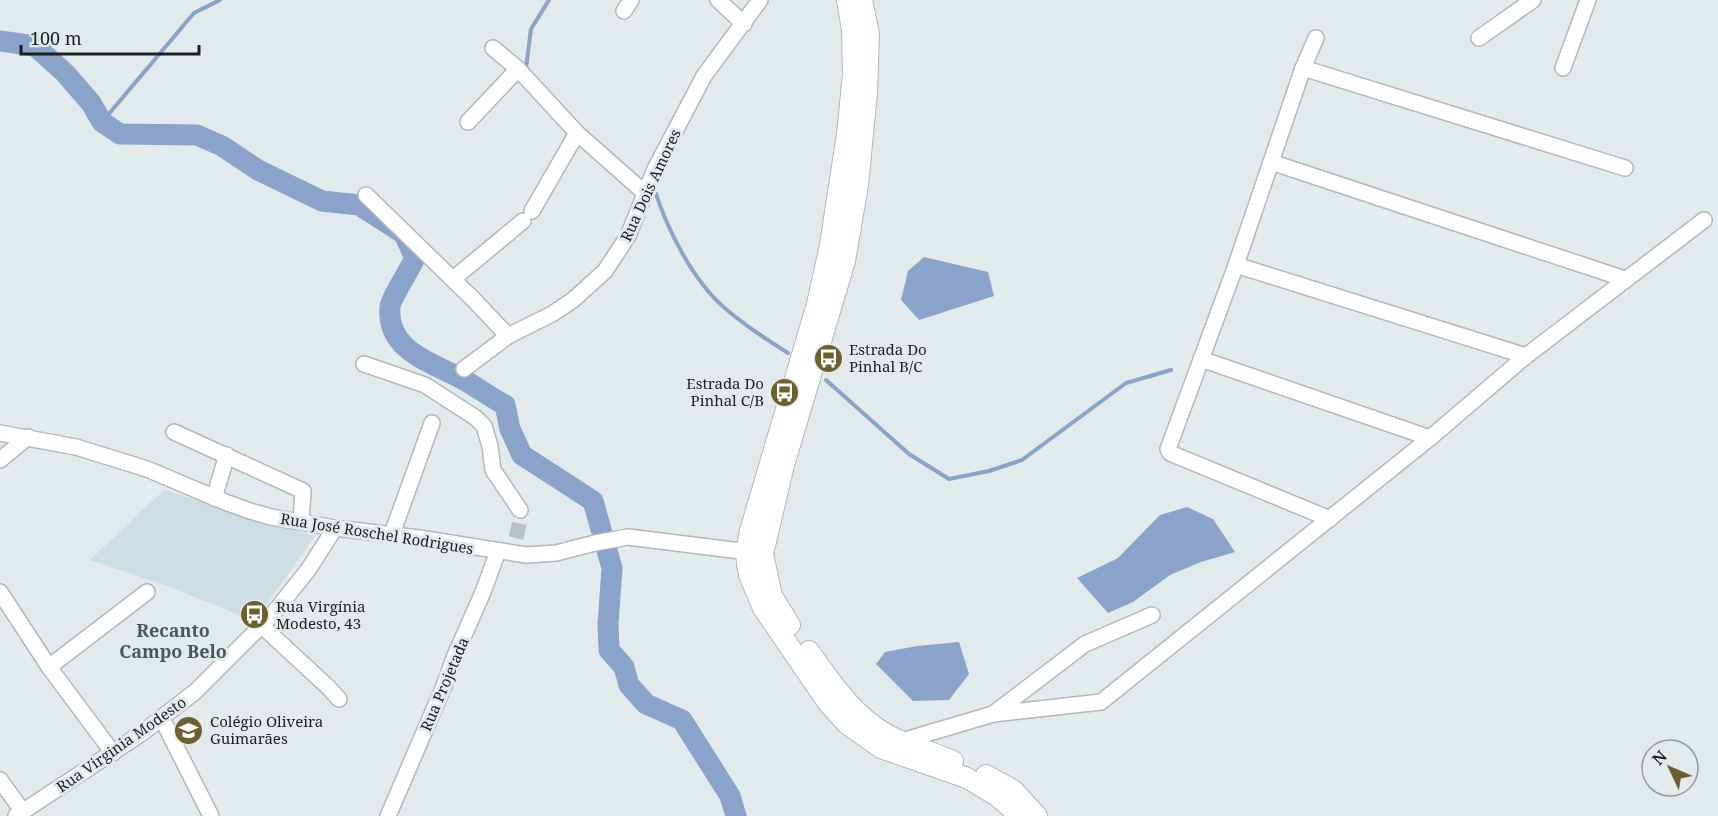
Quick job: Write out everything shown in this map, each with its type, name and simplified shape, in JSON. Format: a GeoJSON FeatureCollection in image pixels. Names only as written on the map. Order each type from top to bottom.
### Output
{"type":"FeatureCollection","features":[{"type":"Feature","properties":{"kind":"main road"},"geometry":{"type":"LineString","coordinates":[[847,0],[852,30],[853,74],[847,134],[830,245],[749,575],[763,608],[828,703],[846,724],[881,748],[967,778],[998,796],[1020,816]]}},
{"type":"Feature","properties":{"kind":"main road"},"geometry":{"type":"LineString","coordinates":[[862,0],[868,34],[867,93],[858,186],[844,261],[784,465],[754,553],[772,596],[783,615],[823,671],[857,713],[889,735],[998,781],[1013,790],[1037,816]]}},
{"type":"Feature","properties":{"kind":"street"},"geometry":{"type":"LineString","coordinates":[[718,0],[744,24]]}},
{"type":"Feature","properties":{"kind":"street","name":"Rua Dois Amores"},"geometry":{"type":"LineString","coordinates":[[464,369],[508,336],[563,307],[585,291],[601,275],[628,236],[655,170],[704,76],[760,0]]}},
{"type":"Feature","properties":{"kind":"street"},"geometry":{"type":"LineString","coordinates":[[1479,38],[1533,0]]}},
{"type":"Feature","properties":{"kind":"street"},"geometry":{"type":"LineString","coordinates":[[1563,68],[1588,0]]}},
{"type":"Feature","properties":{"kind":"street"},"geometry":{"type":"LineString","coordinates":[[1316,38],[1168,449],[1170,453],[1330,519]]}},
{"type":"Feature","properties":{"kind":"street"},"geometry":{"type":"LineString","coordinates":[[493,48],[518,69],[577,132],[646,194]]}},
{"type":"Feature","properties":{"kind":"street"},"geometry":{"type":"LineString","coordinates":[[1304,68],[1625,168]]}},
{"type":"Feature","properties":{"kind":"street"},"geometry":{"type":"LineString","coordinates":[[468,122],[518,69]]}},
{"type":"Feature","properties":{"kind":"street"},"geometry":{"type":"LineString","coordinates":[[453,279],[527,216],[577,132]]}},
{"type":"Feature","properties":{"kind":"street"},"geometry":{"type":"LineString","coordinates":[[1271,162],[1625,279]]}},
{"type":"Feature","properties":{"kind":"street"},"geometry":{"type":"LineString","coordinates":[[366,195],[508,336]]}},
{"type":"Feature","properties":{"kind":"street"},"geometry":{"type":"LineString","coordinates":[[902,741],[993,714],[1101,702],[1430,438],[1526,356],[1704,220]]}},
{"type":"Feature","properties":{"kind":"street"},"geometry":{"type":"LineString","coordinates":[[1236,265],[1526,356]]}},
{"type":"Feature","properties":{"kind":"street"},"geometry":{"type":"LineString","coordinates":[[1201,359],[1430,438]]}},
{"type":"Feature","properties":{"kind":"street"},"geometry":{"type":"LineString","coordinates":[[364,364],[425,385],[476,418],[484,426],[490,446],[493,470],[520,510]]}},
{"type":"Feature","properties":{"kind":"street"},"geometry":{"type":"LineString","coordinates":[[392,534],[432,423]]}},
{"type":"Feature","properties":{"kind":"street"},"geometry":{"type":"LineString","coordinates":[[174,432],[303,491],[301,522]]}},
{"type":"Feature","properties":{"kind":"street","name":"Rua José Roschel Rodrigues"},"geometry":{"type":"LineString","coordinates":[[0,433],[76,447],[147,470],[214,498],[261,514],[335,528],[392,534],[506,553],[542,555],[627,537],[754,553]]}},
{"type":"Feature","properties":{"kind":"street"},"geometry":{"type":"LineString","coordinates":[[0,460],[28,437]]}},
{"type":"Feature","properties":{"kind":"street"},"geometry":{"type":"LineString","coordinates":[[214,498],[227,456]]}},
{"type":"Feature","properties":{"kind":"street","name":"Rua Virginia Modesto"},"geometry":{"type":"LineString","coordinates":[[20,814],[162,719],[196,691],[262,626],[308,570],[335,528]]}},
{"type":"Feature","properties":{"kind":"street","name":"Rua Projetada"},"geometry":{"type":"LineString","coordinates":[[388,816],[488,581],[516,538]]}},
{"type":"Feature","properties":{"kind":"street"},"geometry":{"type":"LineString","coordinates":[[0,592],[50,667],[113,753]]}},
{"type":"Feature","properties":{"kind":"street"},"geometry":{"type":"LineString","coordinates":[[50,667],[147,592]]}},
{"type":"Feature","properties":{"kind":"street"},"geometry":{"type":"LineString","coordinates":[[993,714],[1085,644],[1152,615]]}},
{"type":"Feature","properties":{"kind":"street"},"geometry":{"type":"LineString","coordinates":[[262,626],[339,699]]}},
{"type":"Feature","properties":{"kind":"street"},"geometry":{"type":"LineString","coordinates":[[162,719],[210,816]]}},
{"type":"Feature","properties":{"kind":"street"},"geometry":{"type":"LineString","coordinates":[[0,780],[20,814]]}},
{"type":"Feature","properties":{"kind":"shaded area"},"geometry":{"type":"Polygon","coordinates":[[[164,490],[315,536],[255,621],[156,582],[90,560],[164,490]]]}},
{"type":"Feature","properties":{"kind":"water"},"geometry":{"type":"Polygon","coordinates":[[[924,257],[988,272],[994,296],[919,320],[901,300],[908,271],[924,257]]]}},
{"type":"Feature","properties":{"kind":"water"},"geometry":{"type":"Polygon","coordinates":[[[1187,507],[1213,519],[1235,552],[1201,562],[1170,575],[1133,602],[1108,613],[1077,578],[1118,558],[1160,515],[1187,507]]]}},
{"type":"Feature","properties":{"kind":"water"},"geometry":{"type":"Polygon","coordinates":[[[959,642],[969,674],[949,700],[913,701],[876,664],[885,652],[959,642]]]}},
{"type":"Feature","properties":{"kind":"waterway"},"geometry":{"type":"LineString","coordinates":[[102,122],[194,13],[220,0]]}},
{"type":"Feature","properties":{"kind":"waterway"},"geometry":{"type":"LineString","coordinates":[[529,71],[526,68],[531,29],[549,0]]}},
{"type":"Feature","properties":{"kind":"waterway"},"geometry":{"type":"LineString","coordinates":[[0,41],[35,46],[65,73],[91,103],[102,122],[120,134],[197,135],[222,146],[258,170],[322,201],[359,205],[404,234],[415,258],[390,307],[391,322],[396,335],[414,354],[466,381],[505,405],[510,429],[522,455],[593,501],[612,568],[608,624],[609,650],[624,667],[629,685],[646,704],[682,720],[730,796],[736,816]]}},
{"type":"Feature","properties":{"kind":"waterway"},"geometry":{"type":"LineString","coordinates":[[654,188],[674,237],[703,285],[734,316],[788,353]]}},
{"type":"Feature","properties":{"kind":"waterway"},"geometry":{"type":"LineString","coordinates":[[826,380],[909,454],[949,479],[989,471],[1022,460],[1126,383],[1171,370]]}},
{"type":"Feature","properties":{"kind":"tunnel"},"geometry":{"type":"LineString","coordinates":[[516,538],[521,516],[520,510]]}},
{"type":"Feature","properties":{"kind":"place","name":"Estrada Do Pinhal B/C"},"geometry":{"type":"Point","coordinates":[828,358]}},
{"type":"Feature","properties":{"kind":"place","name":"Estrada Do Pinhal C/B"},"geometry":{"type":"Point","coordinates":[785,392]}},
{"type":"Feature","properties":{"kind":"place","name":"Rua Virgínia Modesto, 43"},"geometry":{"type":"Point","coordinates":[255,615]}},
{"type":"Feature","properties":{"kind":"place","name":"Colégio Oliveira Guimarães"},"geometry":{"type":"Point","coordinates":[189,730]}},
{"type":"Feature","properties":{"kind":"district","name":"Recanto Campo Belo"},"geometry":{"type":"Point","coordinates":[173,640]}}]}
